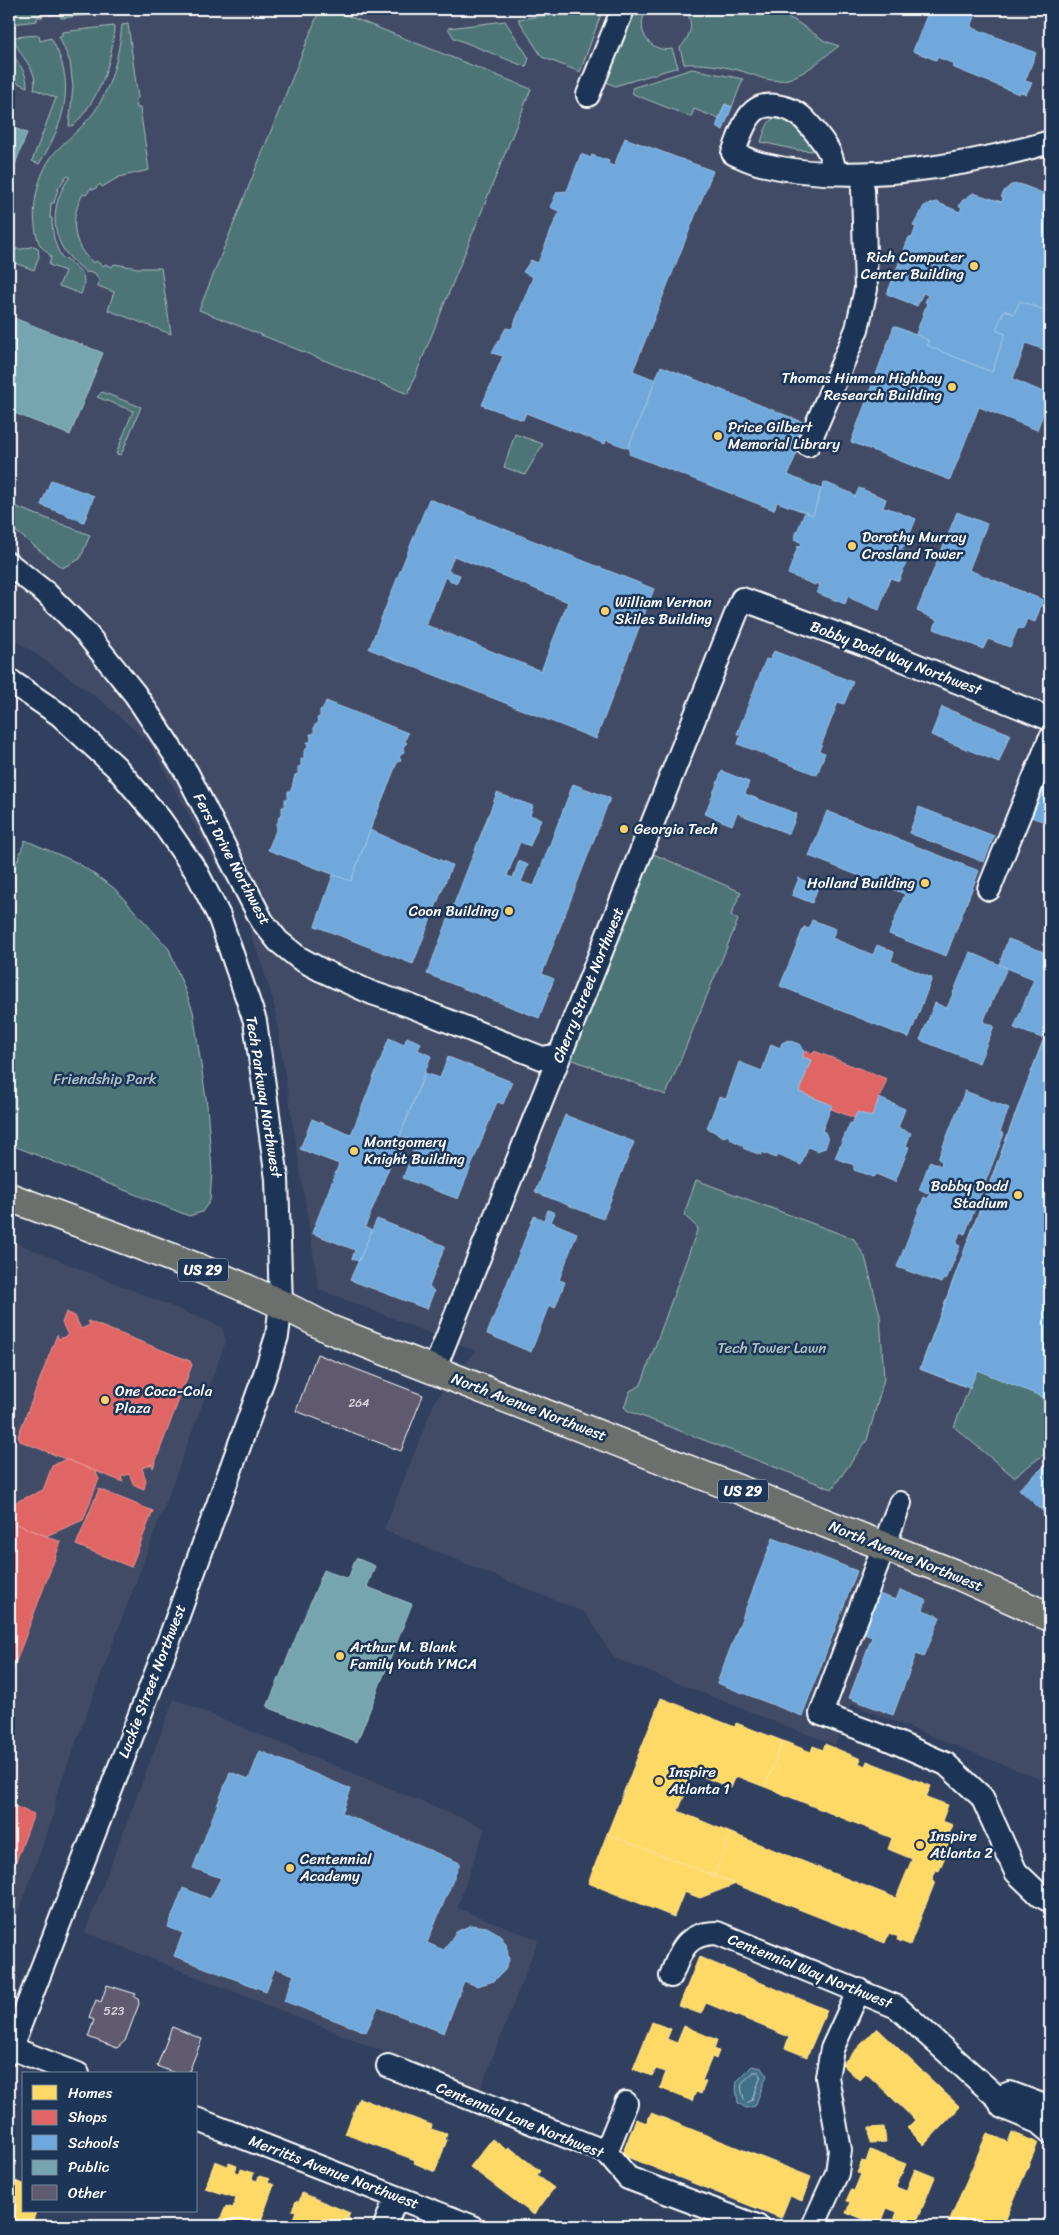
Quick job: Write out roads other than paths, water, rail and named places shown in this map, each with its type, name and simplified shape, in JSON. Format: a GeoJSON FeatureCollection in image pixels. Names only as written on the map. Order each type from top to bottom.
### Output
{"type":"FeatureCollection","features":[{"type":"Feature","properties":{"kind":"highway","name":"North Avenue Northwest"},"geometry":{"type":"LineString","coordinates":[[9,1197],[161,1252],[281,1304],[329,1329],[956,1574],[1050,1617]]}},
{"type":"Feature","properties":{"kind":"street"},"geometry":{"type":"LineString","coordinates":[[588,95],[623,9]]}},
{"type":"Feature","properties":{"kind":"street"},"geometry":{"type":"LineString","coordinates":[[835,172],[828,150],[800,115],[784,108],[764,106],[757,109],[748,117],[733,153],[768,166],[792,170],[835,172],[906,171],[1006,155],[1050,142]]}},
{"type":"Feature","properties":{"kind":"street"},"geometry":{"type":"LineString","coordinates":[[808,445],[857,329],[866,289],[863,189]]}},
{"type":"Feature","properties":{"kind":"street","name":"Ferst Drive Northwest"},"geometry":{"type":"LineString","coordinates":[[9,564],[46,593],[85,632],[135,694],[187,773],[262,921],[278,941],[299,958],[372,993],[408,1004],[542,1058],[560,1055]]}},
{"type":"Feature","properties":{"kind":"street","name":"Cherry Street Northwest"},"geometry":{"type":"LineString","coordinates":[[434,1370],[742,599]]}},
{"type":"Feature","properties":{"kind":"street","name":"Bobby Dodd Way Northwest"},"geometry":{"type":"LineString","coordinates":[[742,599],[1042,716]]}},
{"type":"Feature","properties":{"kind":"street","name":"Tech Parkway Northwest"},"geometry":{"type":"LineString","coordinates":[[9,680],[60,715],[116,767],[160,819],[196,871],[219,916],[255,1021],[277,1179],[281,1304]]}},
{"type":"Feature","properties":{"kind":"street"},"geometry":{"type":"LineString","coordinates":[[989,889],[1050,738]]}},
{"type":"Feature","properties":{"kind":"street","name":"Luckie Street Northwest"},"geometry":{"type":"LineString","coordinates":[[10,2050],[178,1615],[264,1377],[277,1336],[281,1304]]}},
{"type":"Feature","properties":{"kind":"street"},"geometry":{"type":"LineString","coordinates":[[900,1503],[821,1714],[886,1738],[946,1764],[982,1797],[1016,1872],[1041,1896],[1050,1901]]}},
{"type":"Feature","properties":{"kind":"street","name":"Centennial Way Northwest"},"geometry":{"type":"LineString","coordinates":[[671,1976],[679,1955],[691,1938],[702,1933],[717,1933],[897,2007],[998,2098],[1010,2093],[1046,2117]]}},
{"type":"Feature","properties":{"kind":"street"},"geometry":{"type":"LineString","coordinates":[[813,2226],[837,2173],[840,2150],[827,2077],[832,2049],[859,1990]]}},
{"type":"Feature","properties":{"kind":"street"},"geometry":{"type":"LineString","coordinates":[[10,2050],[72,2072]]}},
{"type":"Feature","properties":{"kind":"street","name":"Centennial Lane Northwest"},"geometry":{"type":"LineString","coordinates":[[388,2066],[606,2152],[628,2178],[757,2226]]}},
{"type":"Feature","properties":{"kind":"street"},"geometry":{"type":"LineString","coordinates":[[606,2152],[626,2103]]}},
{"type":"Feature","properties":{"kind":"street","name":"Merritts Avenue Northwest"},"geometry":{"type":"LineString","coordinates":[[198,2120],[471,2226]]}},
{"type":"Feature","properties":{"kind":"street"},"geometry":{"type":"LineString","coordinates":[[385,2226],[396,2197]]}},
{"type":"Feature","properties":{"kind":"water"},"geometry":{"type":"Polygon","coordinates":[[[752,2066],[762,2068],[767,2075],[755,2106],[746,2108],[738,2103],[737,2081],[752,2066]]]}},
{"type":"Feature","properties":{"kind":"place","name":"Rich Computer Center Building"},"geometry":{"type":"Point","coordinates":[974,266]}},
{"type":"Feature","properties":{"kind":"place","name":"Thomas Hinman Highbay Research Building"},"geometry":{"type":"Point","coordinates":[952,387]}},
{"type":"Feature","properties":{"kind":"place","name":"Price Gilbert Memorial Library"},"geometry":{"type":"Point","coordinates":[718,436]}},
{"type":"Feature","properties":{"kind":"place","name":"Dorothy Murray Crosland Tower"},"geometry":{"type":"Point","coordinates":[852,546]}},
{"type":"Feature","properties":{"kind":"place","name":"William Vernon Skiles Building"},"geometry":{"type":"Point","coordinates":[605,611]}},
{"type":"Feature","properties":{"kind":"place","name":"Georgia Tech"},"geometry":{"type":"Point","coordinates":[624,829]}},
{"type":"Feature","properties":{"kind":"place","name":"Holland Building"},"geometry":{"type":"Point","coordinates":[925,883]}},
{"type":"Feature","properties":{"kind":"place","name":"Coon Building"},"geometry":{"type":"Point","coordinates":[509,911]}},
{"type":"Feature","properties":{"kind":"place","name":"Montgomery Knight Building"},"geometry":{"type":"Point","coordinates":[354,1151]}},
{"type":"Feature","properties":{"kind":"place","name":"Bobby Dodd Stadium"},"geometry":{"type":"Point","coordinates":[1018,1195]}},
{"type":"Feature","properties":{"kind":"place","name":"One Coca-Cola Plaza"},"geometry":{"type":"Point","coordinates":[105,1400]}},
{"type":"Feature","properties":{"kind":"place","name":"Arthur M. Blank Family Youth YMCA"},"geometry":{"type":"Point","coordinates":[340,1656]}},
{"type":"Feature","properties":{"kind":"place","name":"Inspire Atlanta 1"},"geometry":{"type":"Point","coordinates":[659,1781]}},
{"type":"Feature","properties":{"kind":"place","name":"Inspire Atlanta 2"},"geometry":{"type":"Point","coordinates":[920,1845]}},
{"type":"Feature","properties":{"kind":"place","name":"Centennial Academy"},"geometry":{"type":"Point","coordinates":[290,1868]}},
{"type":"Feature","properties":{"kind":"park label","name":"Friendship Park"},"geometry":{"type":"Point","coordinates":[105,1079]}},
{"type":"Feature","properties":{"kind":"park label","name":"Tech Tower Lawn"},"geometry":{"type":"Point","coordinates":[772,1348]}}]}
